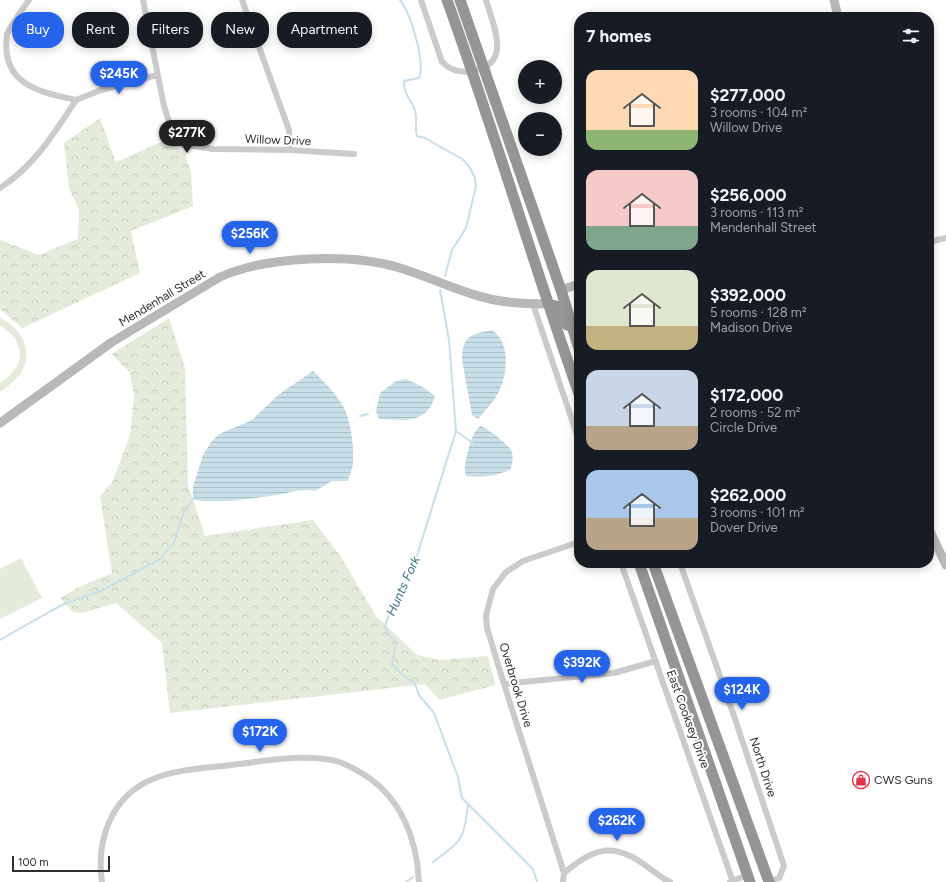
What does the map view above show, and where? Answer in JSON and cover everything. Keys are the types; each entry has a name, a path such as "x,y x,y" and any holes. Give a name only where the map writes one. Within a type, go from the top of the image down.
{"highway":[{"path":"447,0 473,71 548,304 574,379"},
{"path":"460,0 561,290 574,334"},
{"path":"525,233 546,267 555,289 561,290"},
{"path":"548,304 556,306 574,340"},
{"path":"641,568 749,878"},
{"path":"655,568 769,882"}],"street":[{"path":"1,59 7,35 29,0"},
{"name":"Willow Drive","path":"143,0 157,75 171,128 178,138 188,145 213,149 290,150 354,154"},
{"path":"242,0 289,130 290,150"},
{"path":"421,0 442,62 450,69 461,72 484,68 493,61 498,51 496,35 486,0"},
{"path":"834,0 837,12"},
{"path":"10,79 34,91 76,100 101,90 157,75"},
{"path":"0,188 10,182 48,144 76,100"},
{"path":"934,241 946,238"},
{"name":"Mendenhall Street","path":"0,424 112,342 220,277 237,269 254,265 295,260 369,262 399,268 481,296 507,302 548,304"},
{"path":"561,290 574,286"},
{"path":"533,304 574,425"},
{"path":"934,539 946,564"},
{"name":"Overbrook Drive","path":"563,882 564,873 504,684 488,628 486,615 493,589 506,572 514,566 574,544"},
{"name":"East Cooksey Drive","path":"623,568 732,882"},
{"name":"North Drive","path":"682,568 733,713 784,866 779,878 769,882"},
{"path":"504,684 614,673 656,661"},
{"path":"102,882 100,852 105,830 110,819 125,799 144,783 165,775 186,771 300,758 336,761 378,783 387,792 396,803 409,830 416,855 419,882"},
{"path":"564,873 587,856 608,850 622,852 637,860 663,880 670,882"},
{"path":"732,882 749,878"}],"green space":[{"path":"100,118 116,162 168,139 185,154 191,172 193,206 131,231 140,273 22,328 0,309 0,240 39,255 78,239 79,210 69,188 64,143"},
{"path":"0,318 15,329 21,336 25,344 26,361 23,370 15,380 0,392 0,383 9,376 19,362 20,350 11,333 0,326"},
{"path":"169,318 185,368 188,485 205,536 313,520 341,557 376,616 417,655 440,660 488,656 495,685 440,700 425,684 170,713 162,643 116,603 82,613 73,612 60,598 79,587 112,573 100,496 112,483 130,435 134,397 130,373 112,354"},
{"path":"21,558 42,598 0,619 0,569"}],"water":[{"path":"492,330 499,336 503,344 506,364 505,374 499,392 478,419 472,415 462,360 462,352 466,341 473,335"},
{"path":"313,371 329,387 346,412 351,434 353,456 352,468 348,481 332,481 315,491 299,490 276,495 221,501 200,501 193,499 193,487 203,455 212,441 219,434 252,420 278,395"},
{"path":"406,379 421,386 435,396 431,405 426,412 413,419 379,419 376,411 380,393 396,381"},
{"path":"481,426 498,437 511,450 513,457 511,469 489,476 466,476 465,465 471,441 478,428"}],"waterway":[{"name":"Hunts Fork","path":"400,0 408,15 419,50 421,71 419,78 404,81 406,93 414,107 416,114 417,136 425,138 462,159 469,166 475,178 476,186 466,228 452,250 445,276"},
{"name":"Hunts Fork","path":"440,290 449,340 456,431 414,565 392,606 385,626 389,635 396,643 392,664 397,670 415,684 419,695 434,713 458,777 462,798 533,869 537,882"},
{"path":"360,416 368,414"},
{"path":"456,431 473,443"},
{"path":"0,640 66,603 103,590 160,559 174,543 184,511 194,498"},
{"path":"433,862 460,839 465,826 468,805"},
{"path":"406,882 413,877"}],"place":[{"name":"CWS Guns","path":"861,780"}]}
